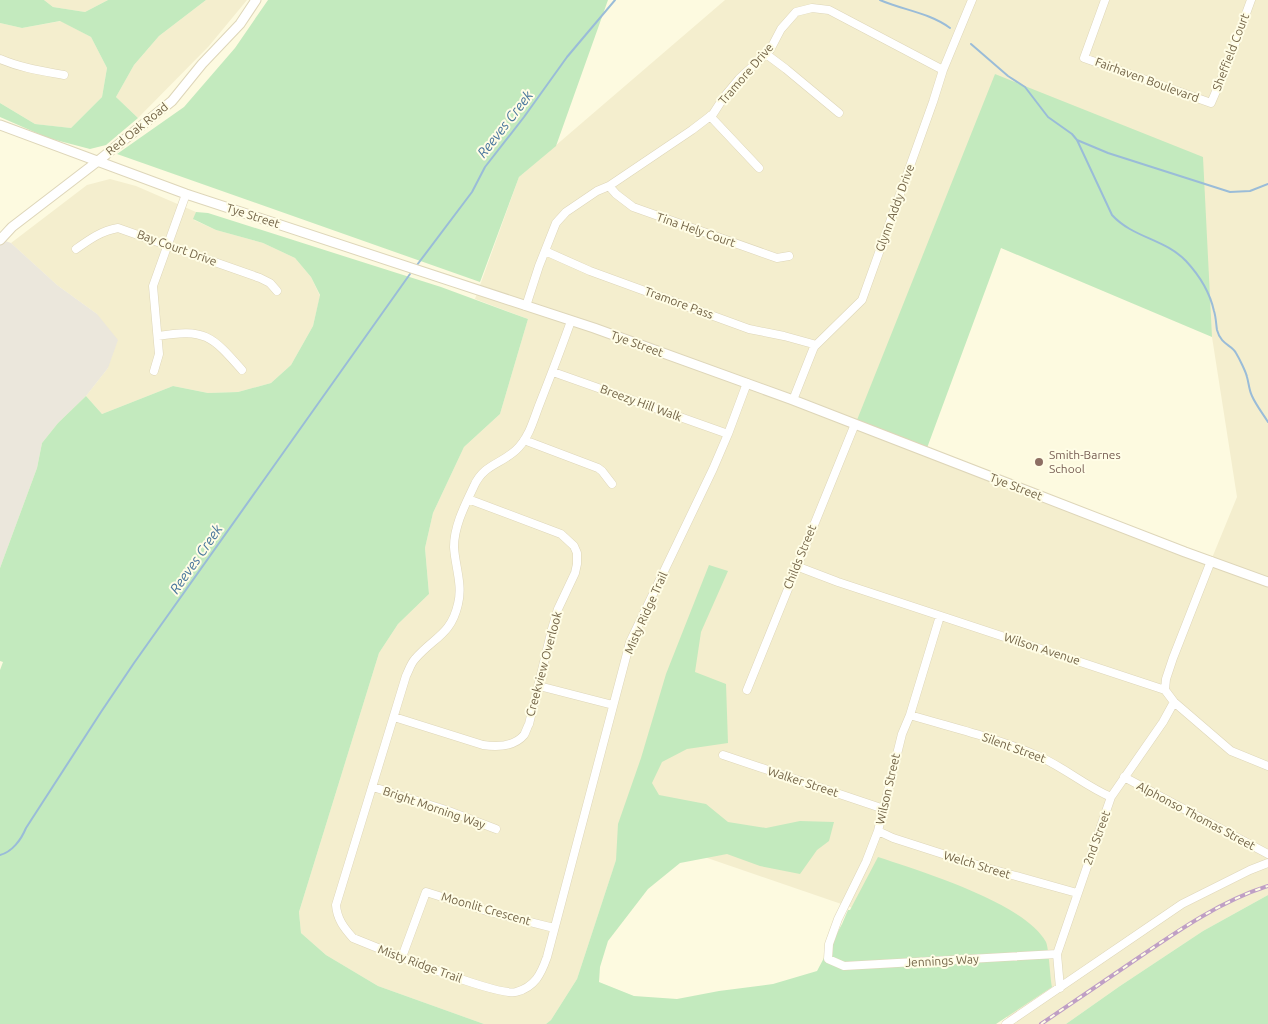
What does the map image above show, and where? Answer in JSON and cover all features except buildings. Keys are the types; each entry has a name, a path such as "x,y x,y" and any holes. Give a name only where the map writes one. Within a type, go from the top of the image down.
{"street":[{"name":"Red Oak Road","path":"0,240 12,227 172,101 202,64 240,24 256,0"},
{"name":"Glynn Addy Drive","path":"793,400 814,347 862,300 943,70 972,0"},
{"name":"Fairhaven Boulevard","path":"1105,0 1084,58 1211,103"},
{"name":"Sheffield Court","path":"1211,103 1224,74 1251,0"},
{"name":"Tramore Drive","path":"526,306 556,223 566,212 597,191 609,186 710,116 729,91 770,50 781,28 796,12 812,8 829,10 943,70"},
{"path":"766,54 839,113"},
{"path":"0,59 28,69 64,75"},
{"path":"710,116 759,168"},
{"name":"Tye Street","path":"0,124 186,194 571,321 747,383 1268,582"},
{"name":"Tina Hely Court","path":"609,186 633,207 660,218 777,258 789,256"},
{"path":"154,371 159,354 153,286 186,194"},
{"name":"Bay Court Drive","path":"76,249 96,235 118,228 260,278 270,283 278,291"},
{"name":"Tramore Pass","path":"545,251 590,271 749,329 813,344 814,347"},
{"name":"Misty Ridge Trail","path":"571,321 553,372 527,435 518,448 488,467 479,476 468,499 455,532 456,561 460,587 459,603 451,624 441,636 413,660 406,676 336,905 337,914 342,926 353,938 500,992 514,993 534,984 541,974 630,642 728,434 747,383"},
{"path":"158,336 179,332 202,334 218,344 242,370"},
{"name":"Breezy Hill Walk","path":"553,372 728,434"},
{"name":"Childs Street","path":"747,690 855,424"},
{"path":"524,440 598,468 612,484"},
{"name":"Creekview Overlook","path":"394,717 483,745 498,747 509,745 524,735 539,686 554,622 575,573 577,559 574,546 561,534 468,499"},
{"path":"1210,561 1172,658 1165,690 1174,702 1231,751 1268,766"},
{"name":"Wilson Avenue","path":"796,566 838,582 1165,690"},
{"name":"Wilson Street","path":"828,960 829,944 838,919 866,862 878,831 898,749 940,616"},
{"path":"539,686 613,705"},
{"name":"2nd Street","path":"1060,988 1057,954 1111,797 1164,722 1174,702"},
{"name":"Silent Street","path":"910,715 1004,743 1037,755 1060,766 1096,790 1111,797"},
{"name":"Walker Street","path":"723,756 884,809"},
{"name":"Alphonso Thomas Street","path":"1124,777 1268,854"},
{"name":"Bright Morning Way","path":"372,787 446,810 496,829"},
{"name":"Welch Street","path":"878,831 893,838 980,866 1077,893"},
{"path":"1006,1024 1182,904 1268,863"},
{"name":"Moonlit Crescent","path":"402,957 426,892 490,912 554,928"},
{"name":"Jennings Way","path":"828,960 844,966 1057,954"}],"shaded area":[{"path":"44,0 108,0 85,12 53,7"},
{"path":"206,0 247,0 209,46 138,118 116,97 134,65 159,36"},
{"path":"725,0 1268,0 1268,895 1203,931 1066,1024 1012,1024 949,941 626,830 577,979 551,1020 546,1024 484,1024 378,986 326,955 301,933 299,912 379,653 398,624 429,594 425,548 433,513 464,447 500,414 528,319 475,299 519,177","holes":["995,74 1212,337 1237,497 1212,558 927,448"]},
{"path":"61,21 91,37 107,68 102,97 71,128 35,124 0,103 0,23 22,28"},
{"path":"110,179 136,186 196,212 194,220 216,230 263,243 295,258 311,277 320,296 313,326 291,365 271,383 238,392 208,393 173,386 102,414 86,396 108,368 97,314 57,285 11,243 87,185"},
{"path":"0,239 11,243 57,285 97,314 118,340 108,368 86,396 58,423 42,443 37,468 0,568"}],"green space":[{"path":"0,0 44,0 53,7 85,12 108,0 206,0 159,36 134,65 116,97 138,118 106,145 90,149 48,138 0,117 0,103 35,124 71,128 102,97 107,68 91,37 60,21 22,28 0,23"},
{"path":"268,0 608,0 556,146 519,177 480,282 117,154 184,107 235,48"},
{"path":"995,74 1203,157 1212,337 1001,248 927,448 857,420"},
{"path":"196,212 208,213 441,287 528,319 500,414 464,447 433,513 425,548 429,594 398,624 379,653 299,912 301,933 326,955 378,986 484,1024 0,1024 0,670 3,662 0,661 0,568 37,468 42,443 58,423 86,396 102,414 173,386 208,393 238,392 271,383 291,365 313,326 320,295 311,277 295,258 263,243 216,230 193,219"},
{"path":"709,565 728,571 701,632 695,672 726,684 728,743 687,749 662,762 652,783 659,795 706,804 728,822 766,828 800,821 834,822 829,841 817,850 800,874 760,866 727,854 680,863 648,889 608,941 600,967 599,982 634,996 677,999 773,984 817,971 878,857 970,890 1017,914 1034,928 1046,942 1052,987 996,1024 546,1024 551,1020 577,979 616,860 618,824 641,758 666,674"},
{"path":"1268,895 1268,1024 1066,1024 1203,931"}],"waterway":[{"name":"Reeves Creek","path":"417,265 472,192 485,167 567,57 615,0"},
{"path":"880,0 925,15 950,28"},
{"path":"971,44 1008,76 1025,87 1048,117 1072,134 1077,140 1112,215 1129,229 1178,254 1195,272 1210,298 1219,335 1237,355 1246,375 1252,396 1268,422"},
{"path":"1077,140 1108,153 1230,192 1250,191 1268,184"},
{"name":"Reeves Creek","path":"0,855 12,848 22,837 26,828 134,663 410,274"}],"railway":[{"path":"1041,1024 1201,917 1251,892 1268,886"}],"place":[{"name":"Smith-Barnes School","path":"1039,462"}]}
